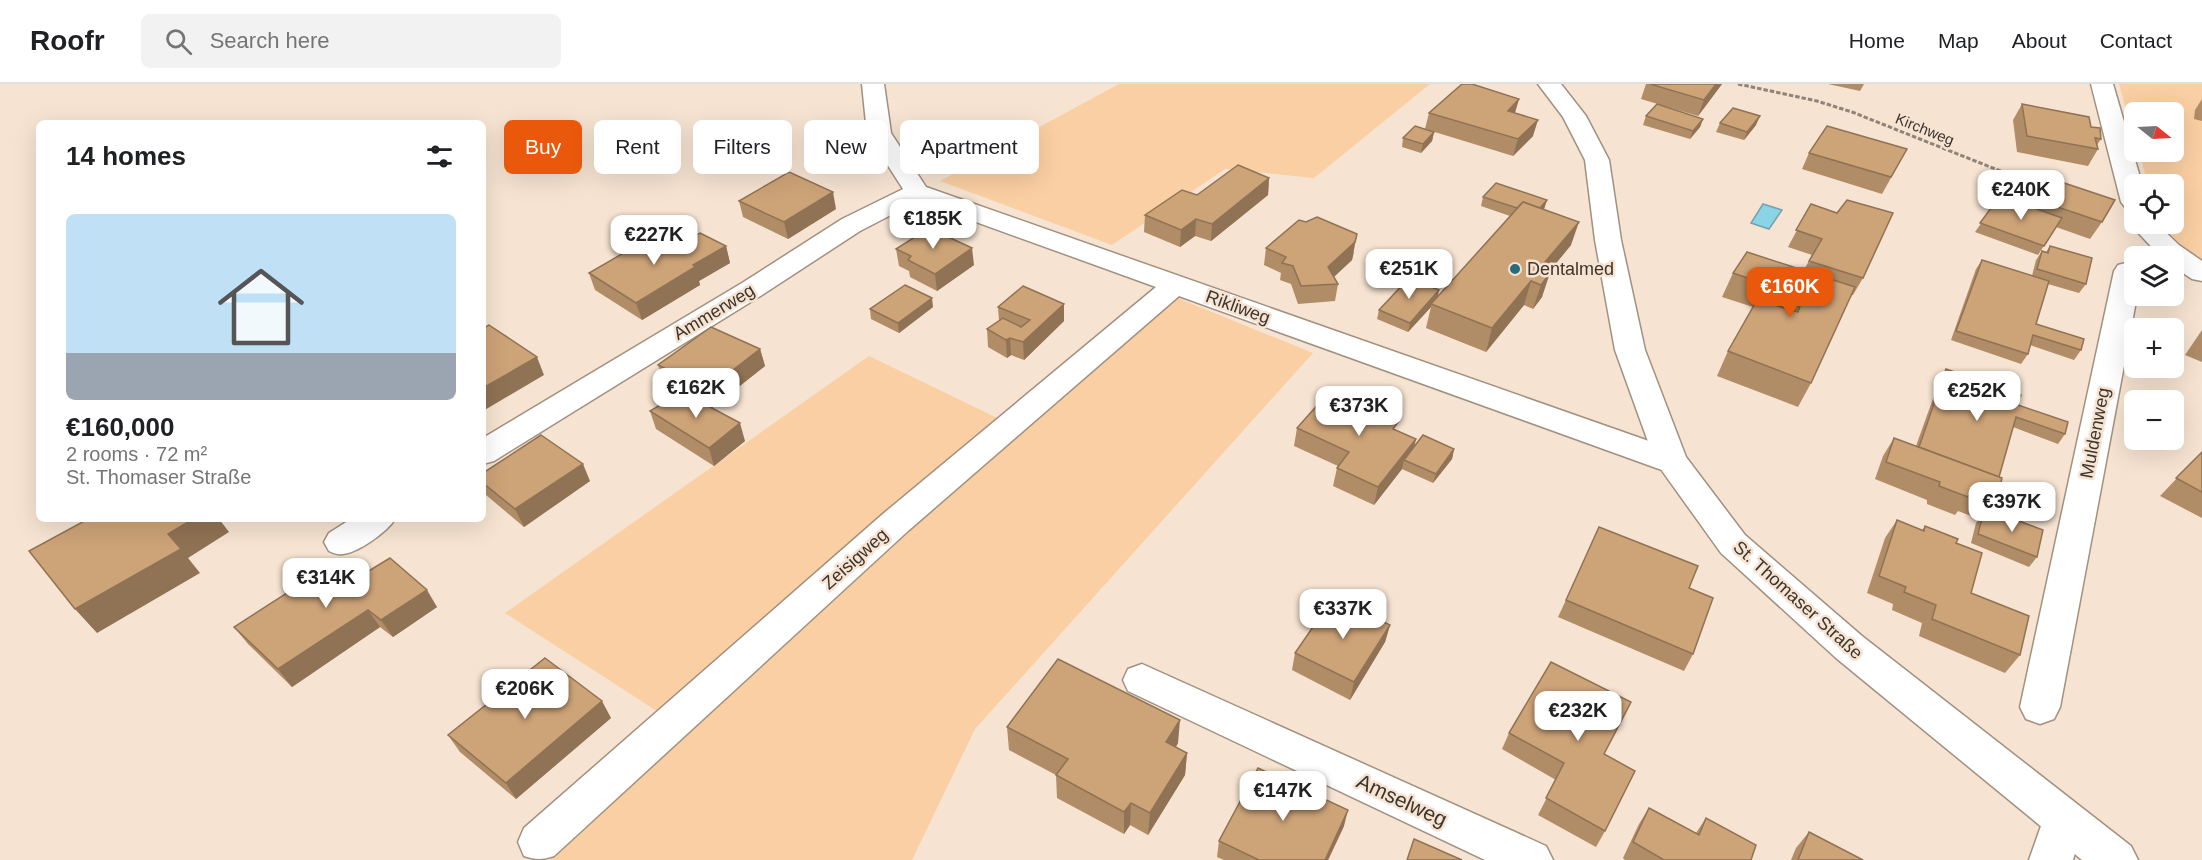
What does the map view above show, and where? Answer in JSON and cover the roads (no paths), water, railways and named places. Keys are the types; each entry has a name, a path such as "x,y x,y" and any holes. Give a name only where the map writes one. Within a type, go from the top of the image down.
{"street":[{"path":"873,84 879,133 917,192"},
{"name":"St. Thomaser Straße","path":"1549,84 1574,116 1597,160 1608,240 1630,350 1671,461 1733,544 1850,647 2018,781 2063,820 2116,860"},
{"path":"2102,84 2126,174"},
{"name":"Rikliweg","path":"917,192 1671,461"},
{"name":"Ammerweg","path":"486,451 752,289 851,225 917,192"},
{"path":"2150,234 2161,246"},
{"path":"2184,263 2202,273"},
{"name":"Zeisigweg","path":"539,842 896,522 1176,284"},
{"name":"Muldenweg","path":"2040,707 2124,291"},
{"path":"341,542 373,522"},
{"name":"Amselweg","path":"1142,680 1532,860"},
{"path":"2051,860 2063,820"}],"water":[{"path":"1763,204 1782,210 1769,229 1751,223"}],"place":[{"name":"Dentalmed","path":"1515,269"}]}
